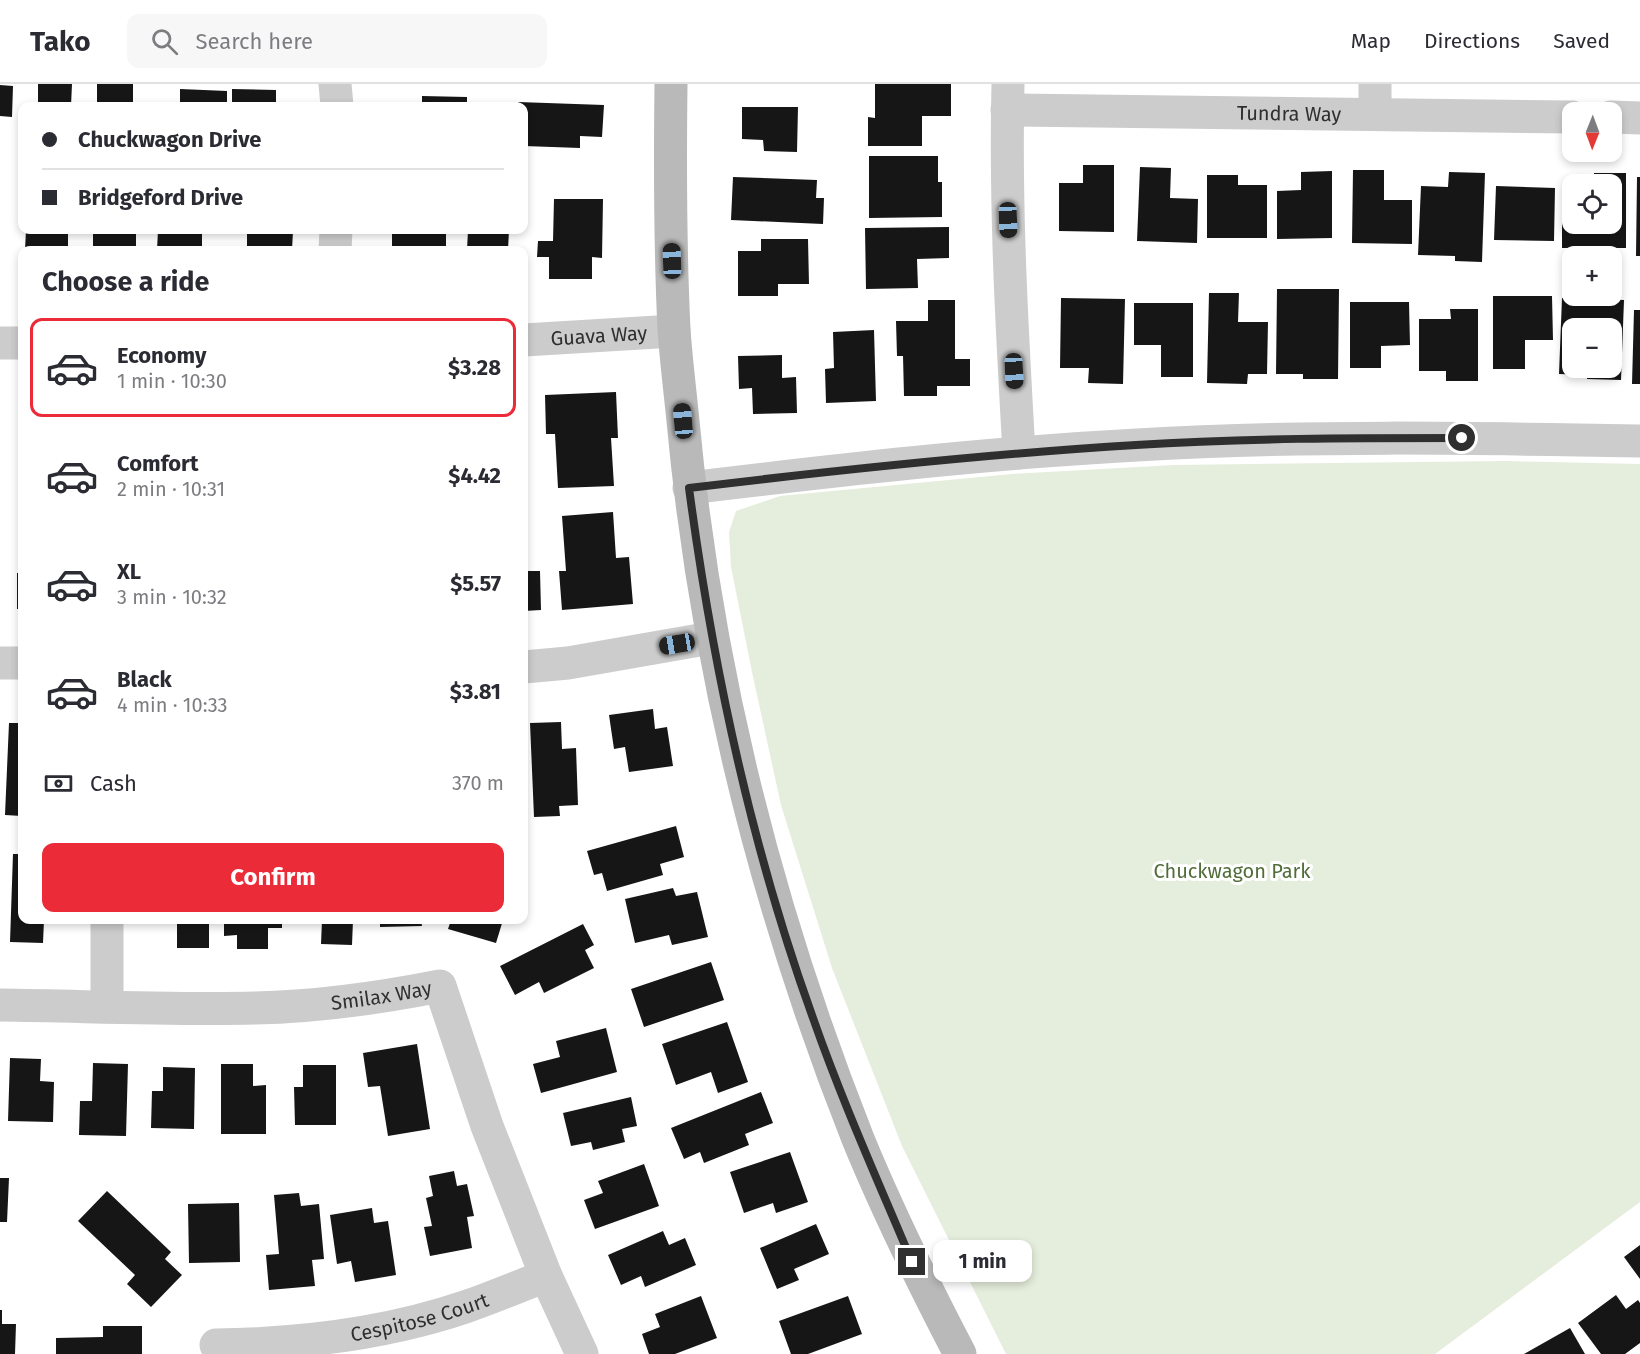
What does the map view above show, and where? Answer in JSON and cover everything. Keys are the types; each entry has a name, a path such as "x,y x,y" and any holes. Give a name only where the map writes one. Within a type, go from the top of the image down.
{"street":[{"path":"335,84 337,102"},
{"path":"671,84 670,192 674,331 689,488 711,638 737,762 769,880 812,1017 864,1151 912,1262 960,1354"},
{"path":"1008,97 1011,309 1020,453"},
{"name":"Tundra Way","path":"1008,97 1375,99 1562,116"},
{"path":"1622,117 1640,118"},
{"name":"Guava Way","path":"528,340 674,331"},
{"path":"0,343 18,343"},
{"path":"689,488 860,467 1138,445 1323,438 1640,441"},
{"path":"528,667 568,663 711,638"},
{"path":"0,663 18,663"},
{"path":"106,1006 107,924"},
{"name":"Smilax Way","path":"0,1005 255,1008 323,1004 390,996 440,986 487,1126 546,1276 582,1354"},
{"name":"Cespitose Court","path":"216,1345 273,1344 328,1338 411,1322 465,1307 546,1276"}],"green space":[{"name":"Chuckwagon Park","path":"1505,461 1640,464 1640,1202 1435,1354 1006,1354 902,1146 832,968 781,805 752,672 731,567 729,532 736,511 780,496 1012,474 1174,465"}],"building":[{"path":"38,84 72,84 71,102 38,102"},
{"path":"97,84 133,84 133,102 97,102"},
{"path":"875,84 951,84 951,116 922,116 922,146 868,146 868,117 875,118"},
{"path":"0,85 13,86 12,117 0,116"},
{"path":"180,89 227,91 227,102 180,102"},
{"path":"232,89 276,90 276,102 232,102"},
{"path":"422,96 467,97 467,102 422,102"},
{"path":"528,102 604,105 602,137 580,136 580,148 528,146"},
{"path":"742,107 798,107 797,152 764,151 763,140 742,139"},
{"path":"869,156 938,156 938,182 942,182 942,217 869,218"},
{"path":"1083,165 1114,165 1114,232 1059,231 1059,183 1083,183"},
{"path":"1140,167 1171,168 1170,198 1198,199 1197,243 1137,241"},
{"path":"1353,170 1384,170 1384,200 1412,200 1412,244 1352,243"},
{"path":"1332,171 1332,238 1277,239 1277,191 1301,190 1301,172"},
{"path":"1449,172 1485,173 1482,262 1455,261 1455,256 1418,255 1421,186 1448,187"},
{"path":"1626,173 1626,248 1622,246 1562,246 1562,234 1622,234 1622,174 1594,174"},
{"path":"1207,175 1238,175 1238,185 1267,185 1267,238 1207,238"},
{"path":"733,177 817,180 816,198 824,198 823,224 731,220"},
{"path":"1637,177 1640,177 1640,256 1636,256"},
{"path":"1496,186 1555,188 1554,241 1494,240"},
{"path":"554,199 603,199 602,258 592,257 592,279 549,279 549,257 537,257 538,241 553,241"},
{"path":"949,227 949,258 917,259 918,288 866,289 865,228"},
{"path":"26,234 68,234 68,246 25,246"},
{"path":"93,234 136,234 136,246 93,246"},
{"path":"158,234 202,234 202,246 157,246"},
{"path":"247,234 293,234 292,246 247,246"},
{"path":"392,234 446,234 446,246 392,246"},
{"path":"468,234 509,234 508,246 467,246"},
{"path":"761,239 808,239 809,284 778,284 778,296 738,296 738,251 761,251"},
{"path":"1277,289 1339,289 1338,379 1303,379 1303,374 1276,374"},
{"path":"1209,293 1239,293 1238,322 1268,322 1267,374 1248,374 1247,384 1207,383"},
{"path":"1493,296 1552,296 1553,340 1525,340 1525,369 1493,369"},
{"path":"1061,298 1125,299 1123,384 1088,383 1089,368 1060,368"},
{"path":"1562,298 1562,306 1622,306 1622,300 1624,300 1622,353 1622,318 1562,318 1562,374 1559,374"},
{"path":"928,300 955,300 955,359 970,359 970,386 937,386 937,396 904,396 903,356 897,356 896,321 928,321"},
{"path":"1350,302 1409,302 1410,345 1381,346 1381,368 1350,368"},
{"path":"1134,303 1193,303 1193,377 1161,377 1161,345 1134,345"},
{"path":"1450,309 1478,309 1478,381 1446,381 1446,371 1419,371 1419,319 1451,319"},
{"path":"1634,310 1640,310 1640,384 1632,384"},
{"path":"874,330 876,401 826,403 825,369 834,368 833,332"},
{"path":"782,355 782,378 796,377 797,413 753,414 752,388 739,389 738,356"},
{"path":"1587,378 1621,378 1621,380"},
{"path":"616,392 618,438 611,438 614,486 558,488 555,434 546,434 545,395"},
{"path":"613,512 616,558 629,557 633,604 562,610 559,571 566,571 562,516"},
{"path":"528,571 540,571 541,610 528,611"},
{"path":"17,573 18,573 18,609"},
{"path":"653,709 655,729 667,727 673,766 629,772 625,747 614,749 609,715"},
{"path":"561,722 562,749 576,748 578,805 559,806 560,816 534,817 530,723"},
{"path":"9,723 18,723 18,816 5,815"},
{"path":"676,826 684,857 660,864 663,875 607,891 602,873 594,875 587,851"},
{"path":"13,854 18,854 18,924 44,924 43,943 10,942"},
{"path":"673,888 676,896 697,892 708,937 672,945 669,935 635,943 625,899"},
{"path":"177,924 209,924 209,948 177,948"},
{"path":"224,924 282,924 282,928 268,928 268,949 237,949 237,935 224,936"},
{"path":"322,924 353,924 352,945 321,944"},
{"path":"380,924 422,924 422,926 380,927"},
{"path":"450,924 502,924 496,943 448,929"},
{"path":"583,924 594,945 585,950 594,968 544,993 539,982 515,995 500,966"},
{"path":"711,962 724,1000 644,1027 631,989"},
{"path":"727,1022 748,1082 718,1093 711,1072 676,1085 662,1044"},
{"path":"606,1028 617,1072 541,1093 533,1064 560,1057 556,1041"},
{"path":"417,1044 430,1129 388,1136 380,1086 368,1087 363,1053"},
{"path":"10,1058 41,1059 40,1081 54,1082 53,1122 8,1121"},
{"path":"93,1063 128,1064 126,1136 79,1135 80,1101 92,1101"},
{"path":"221,1064 253,1064 253,1086 266,1085 266,1134 221,1134"},
{"path":"303,1065 336,1065 336,1125 295,1125 294,1087 303,1087"},
{"path":"163,1067 195,1068 194,1129 151,1128 152,1091 163,1091"},
{"path":"761,1092 773,1123 745,1134 749,1145 704,1163 700,1152 684,1159 671,1128"},
{"path":"631,1097 637,1126 622,1129 625,1142 593,1150 591,1142 571,1146 563,1113"},
{"path":"790,1152 808,1202 776,1213 773,1203 744,1213 730,1172"},
{"path":"644,1164 659,1206 595,1229 584,1200 603,1193 598,1181"},
{"path":"454,1171 457,1186 467,1184 474,1216 467,1217 472,1248 430,1256 424,1227 432,1226 426,1198 433,1196 429,1176"},
{"path":"0,1178 9,1178 7,1222 0,1222"},
{"path":"107,1191 171,1252 165,1259 182,1275 151,1307 127,1284 135,1275 78,1221"},
{"path":"299,1193 301,1206 319,1204 324,1259 312,1260 315,1286 269,1290 266,1255 279,1254 274,1195"},
{"path":"239,1203 240,1262 189,1263 188,1204"},
{"path":"372,1208 374,1223 388,1221 396,1275 355,1282 351,1261 337,1264 330,1215"},
{"path":"816,1224 829,1254 794,1269 799,1280 777,1289 760,1248"},
{"path":"663,1231 669,1245 685,1238 696,1265 645,1287 641,1276 621,1285 608,1255"},
{"path":"1640,1245 1640,1279 1624,1257"},
{"path":"1616,1295 1626,1309 1638,1300 1640,1303 1640,1343 1625,1354 1601,1354 1578,1323"},
{"path":"701,1296 717,1338 675,1354 649,1354 642,1334 660,1327 655,1314"},
{"path":"848,1296 862,1334 808,1354 791,1354 779,1321"},
{"path":"0,1310 2,1310 2,1324 16,1324 15,1354 0,1354"},
{"path":"103,1326 142,1326 142,1354 56,1354 56,1338 103,1337"},
{"path":"1570,1328 1585,1354 1524,1354"}],"route":[{"path":"912,1262 851,1120 812,1017 771,891 737,762 711,638 689,488 860,467 1138,445 1323,438 1462,438"}]}
